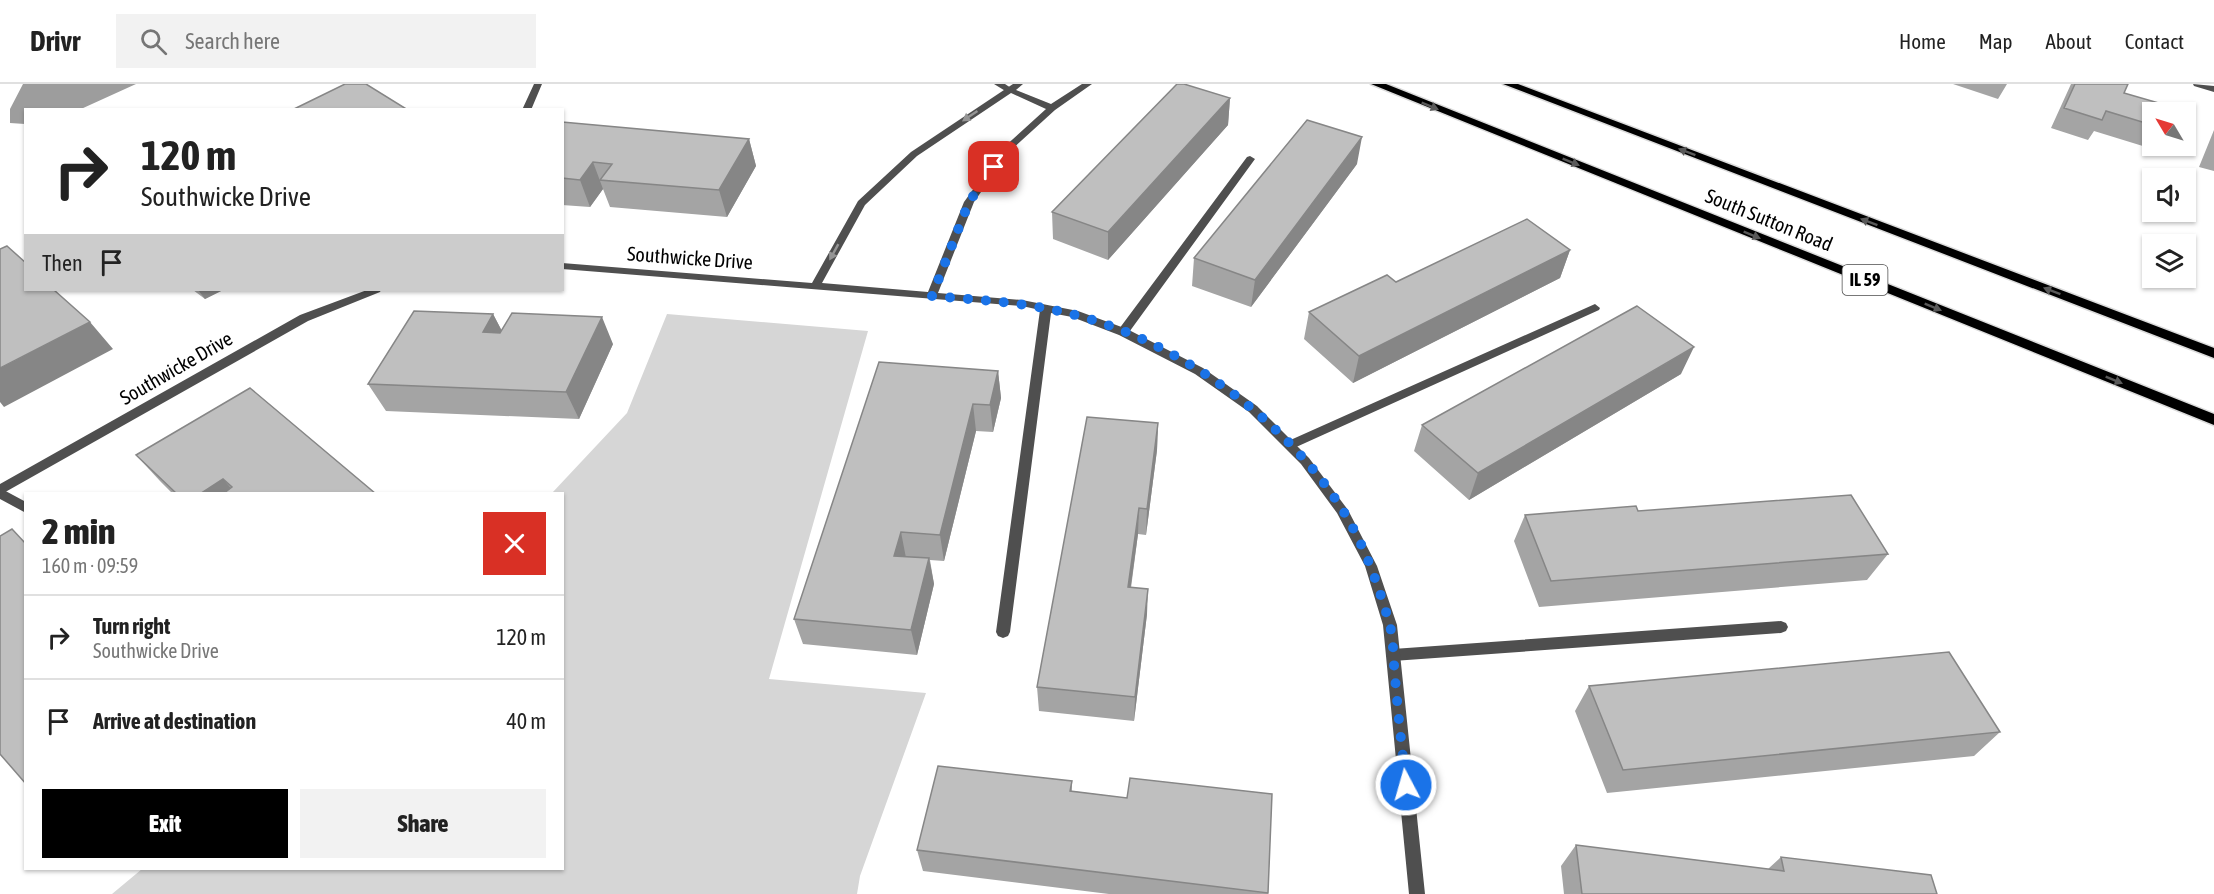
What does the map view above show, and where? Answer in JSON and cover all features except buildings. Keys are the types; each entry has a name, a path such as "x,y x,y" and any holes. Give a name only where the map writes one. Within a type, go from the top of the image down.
{"main road":[{"name":"South Sutton Road","path":"1376,84 2214,420"},
{"name":"South Sutton Road","path":"1508,84 2214,353"}],"street":[{"path":"527,108 538,84"},
{"path":"998,84 1052,108"},
{"path":"815,286 861,203 914,154 1019,84"},
{"path":"932,296 969,202 1006,150 1052,108 1088,84"},
{"path":"2197,84 2214,89"},
{"path":"1124,332 1250,159"},
{"name":"Southwicke Drive","path":"564,266 1022,303 1074,314 1124,332 1199,371 1253,409 1305,460 1342,510 1371,566 1390,625 1417,894"},
{"name":"Southwicke Drive","path":"0,492 248,348 304,318 373,291"},
{"path":"1003,632 1046,308"},
{"path":"1290,445 1595,308"},
{"path":"0,492 24,507"},
{"path":"1393,655 1781,627"}],"shaded area":[{"path":"23,84 136,84 83,108 24,108 24,124 10,123 10,109"},
{"path":"667,314 868,331 769,679 926,693 860,876 857,894 112,894 141,870 564,870 564,492 553,492 627,413"}],"route":[{"path":"994,167 969,202 932,296 1022,303 1074,314 1124,332 1163,350 1199,371 1253,409 1305,460 1342,510 1371,566 1390,625 1406,785"}]}
